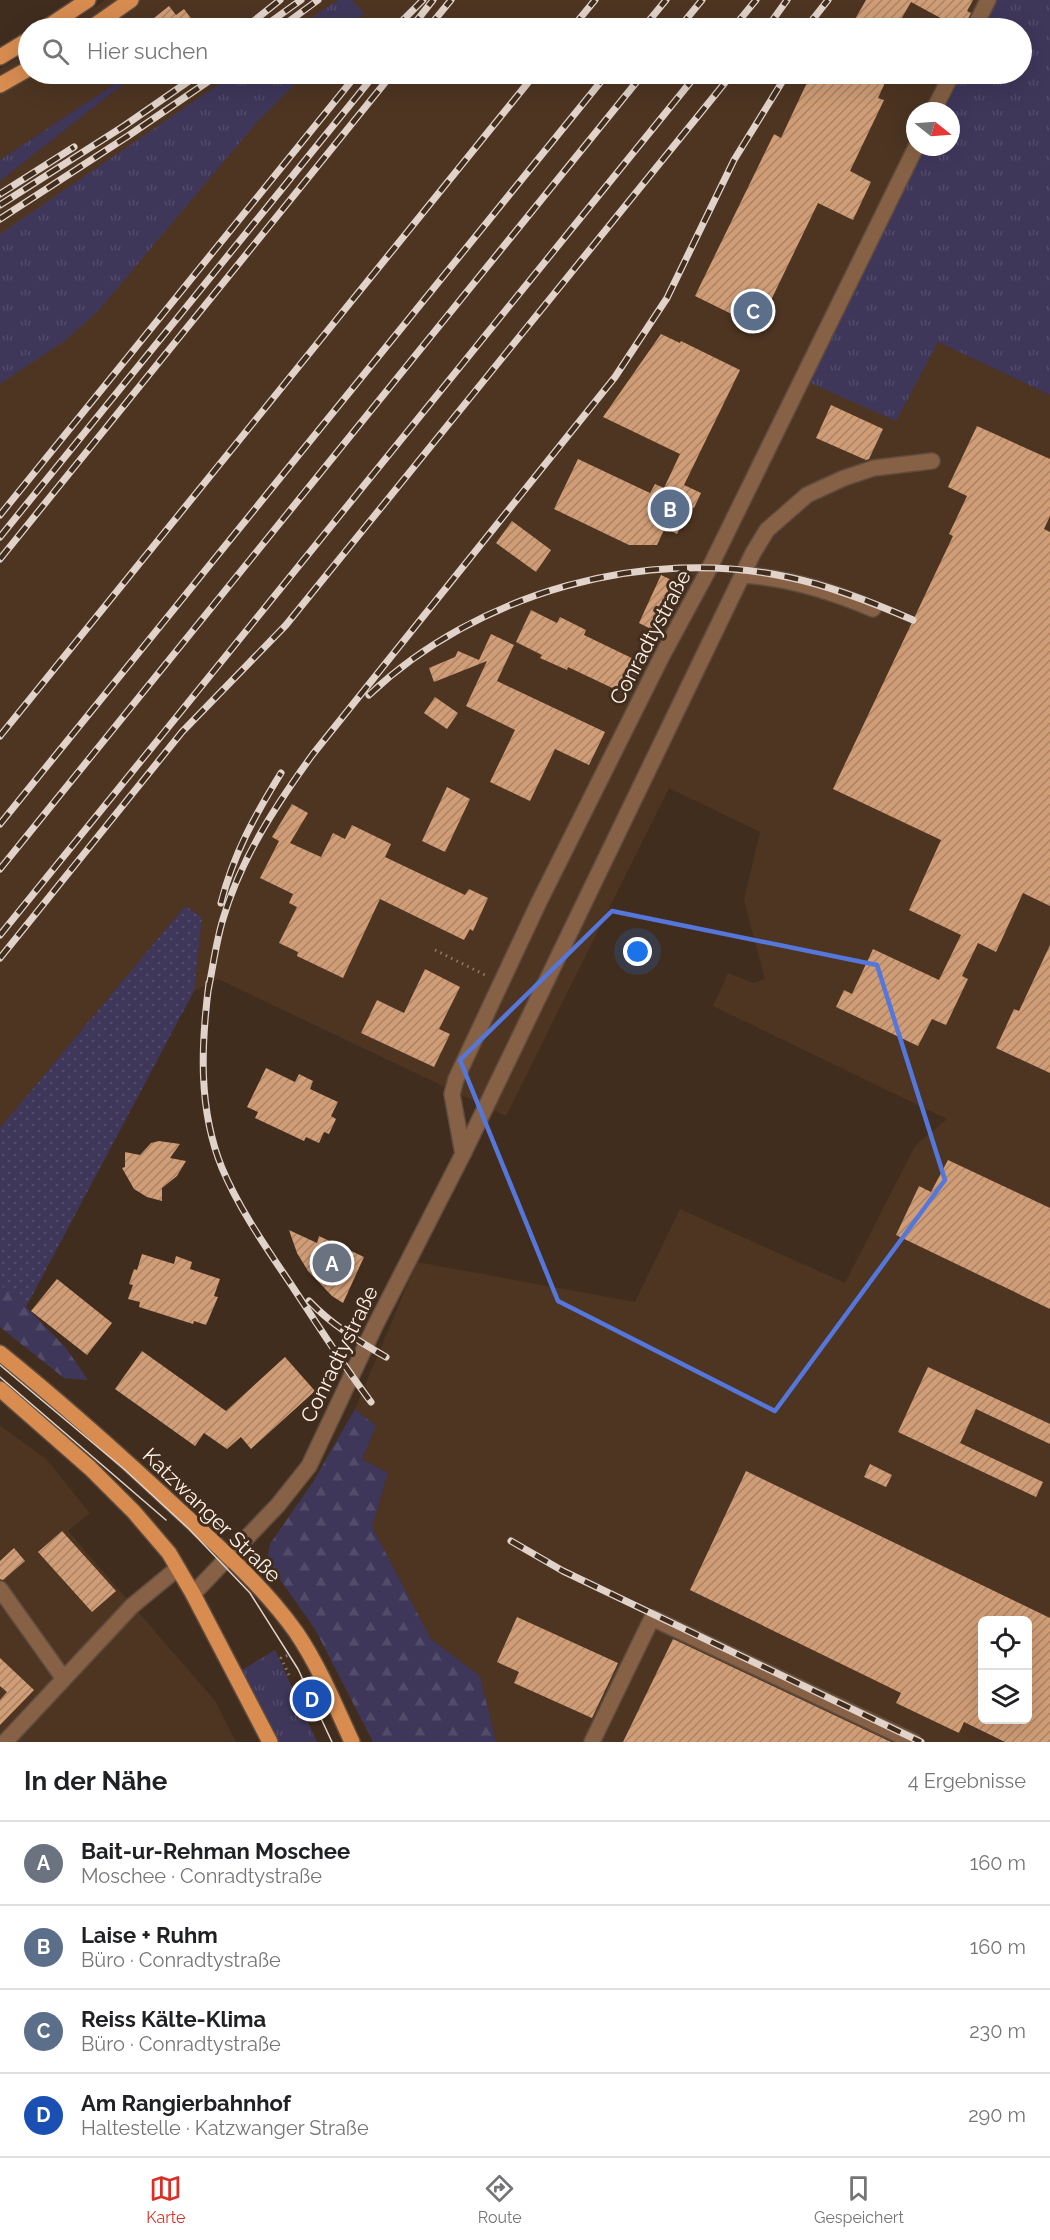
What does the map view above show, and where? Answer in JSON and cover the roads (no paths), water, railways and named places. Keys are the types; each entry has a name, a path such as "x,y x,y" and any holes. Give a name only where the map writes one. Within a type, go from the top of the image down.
{"main road":[{"path":"61,18 88,0"},
{"path":"105,18 131,0"},
{"path":"2,51 18,44"},
{"path":"0,85 18,75"},
{"name":"Katzwanger Straße","path":"0,1353 102,1440 230,1557 276,1607 297,1634 317,1666 352,1742"},
{"path":"0,1389 90,1468 159,1541 194,1594 270,1742"}],"street":[{"path":"979,18 988,0"},
{"path":"938,102 947,84"},
{"name":"Conradtystraße","path":"463,1154 452,1094 456,1079 539,902 651,677 709,569 912,156"},
{"name":"Conradtystraße","path":"194,1594 278,1505 309,1466 375,1326 463,1154 743,575 767,530 807,495 844,478 874,468 932,461"},
{"path":"743,575 766,576 797,582 840,594 873,609"},
{"path":"5,1742 132,1605 178,1568"},
{"path":"0,1589 64,1679"},
{"path":"592,1742 652,1618 914,1742"}],"tram line":[{"path":"0,1365 124,1469 189,1529 250,1593 298,1669 332,1742"},
{"path":"0,1377 166,1520"}],"railway":[{"path":"258,18 280,0"},
{"path":"276,18 301,0"},
{"path":"294,18 318,0"},
{"path":"405,18 423,0"},
{"path":"419,18 433,0"},
{"path":"436,18 451,0"},
{"path":"580,18 595,0"},
{"path":"651,18 666,0"},
{"path":"687,18 702,0"},
{"path":"741,18 756,0"},
{"path":"774,18 787,0"},
{"path":"814,18 828,0"},
{"path":"0,205 124,126 185,84"},
{"path":"0,219 204,84"},
{"path":"0,515 349,84"},
{"path":"0,537 367,84"},
{"path":"0,559 384,84"},
{"path":"0,736 527,84"},
{"path":"0,824 599,84"},
{"path":"0,869 635,84"},
{"path":"0,935 689,84"},
{"path":"0,958 182,732 286,625 724,84"},
{"path":"208,991 218,937 231,896 250,853 273,813 313,754 615,377 667,298 734,160 781,84"},
{"path":"0,194 74,147"},
{"path":"369,695 412,659 460,629 512,604 566,586 622,574 680,568 736,569 792,578 823,586 913,620"},
{"path":"221,903 232,868 246,836 281,773"},
{"path":"209,983 203,1053 205,1100 214,1146 222,1168 255,1230 331,1346 371,1402"},
{"path":"309,1301 345,1332 386,1357"},
{"path":"511,1541 563,1571 921,1742"}],"place":[{"name":"Reiss Kälte-Klima","path":"753,311"},
{"name":"Laise + Ruhm","path":"670,509"},
{"name":"Bait-ur-Rehman Moschee","path":"332,1263"},
{"name":"Am Rangierbahnhof","path":"312,1699"}]}
